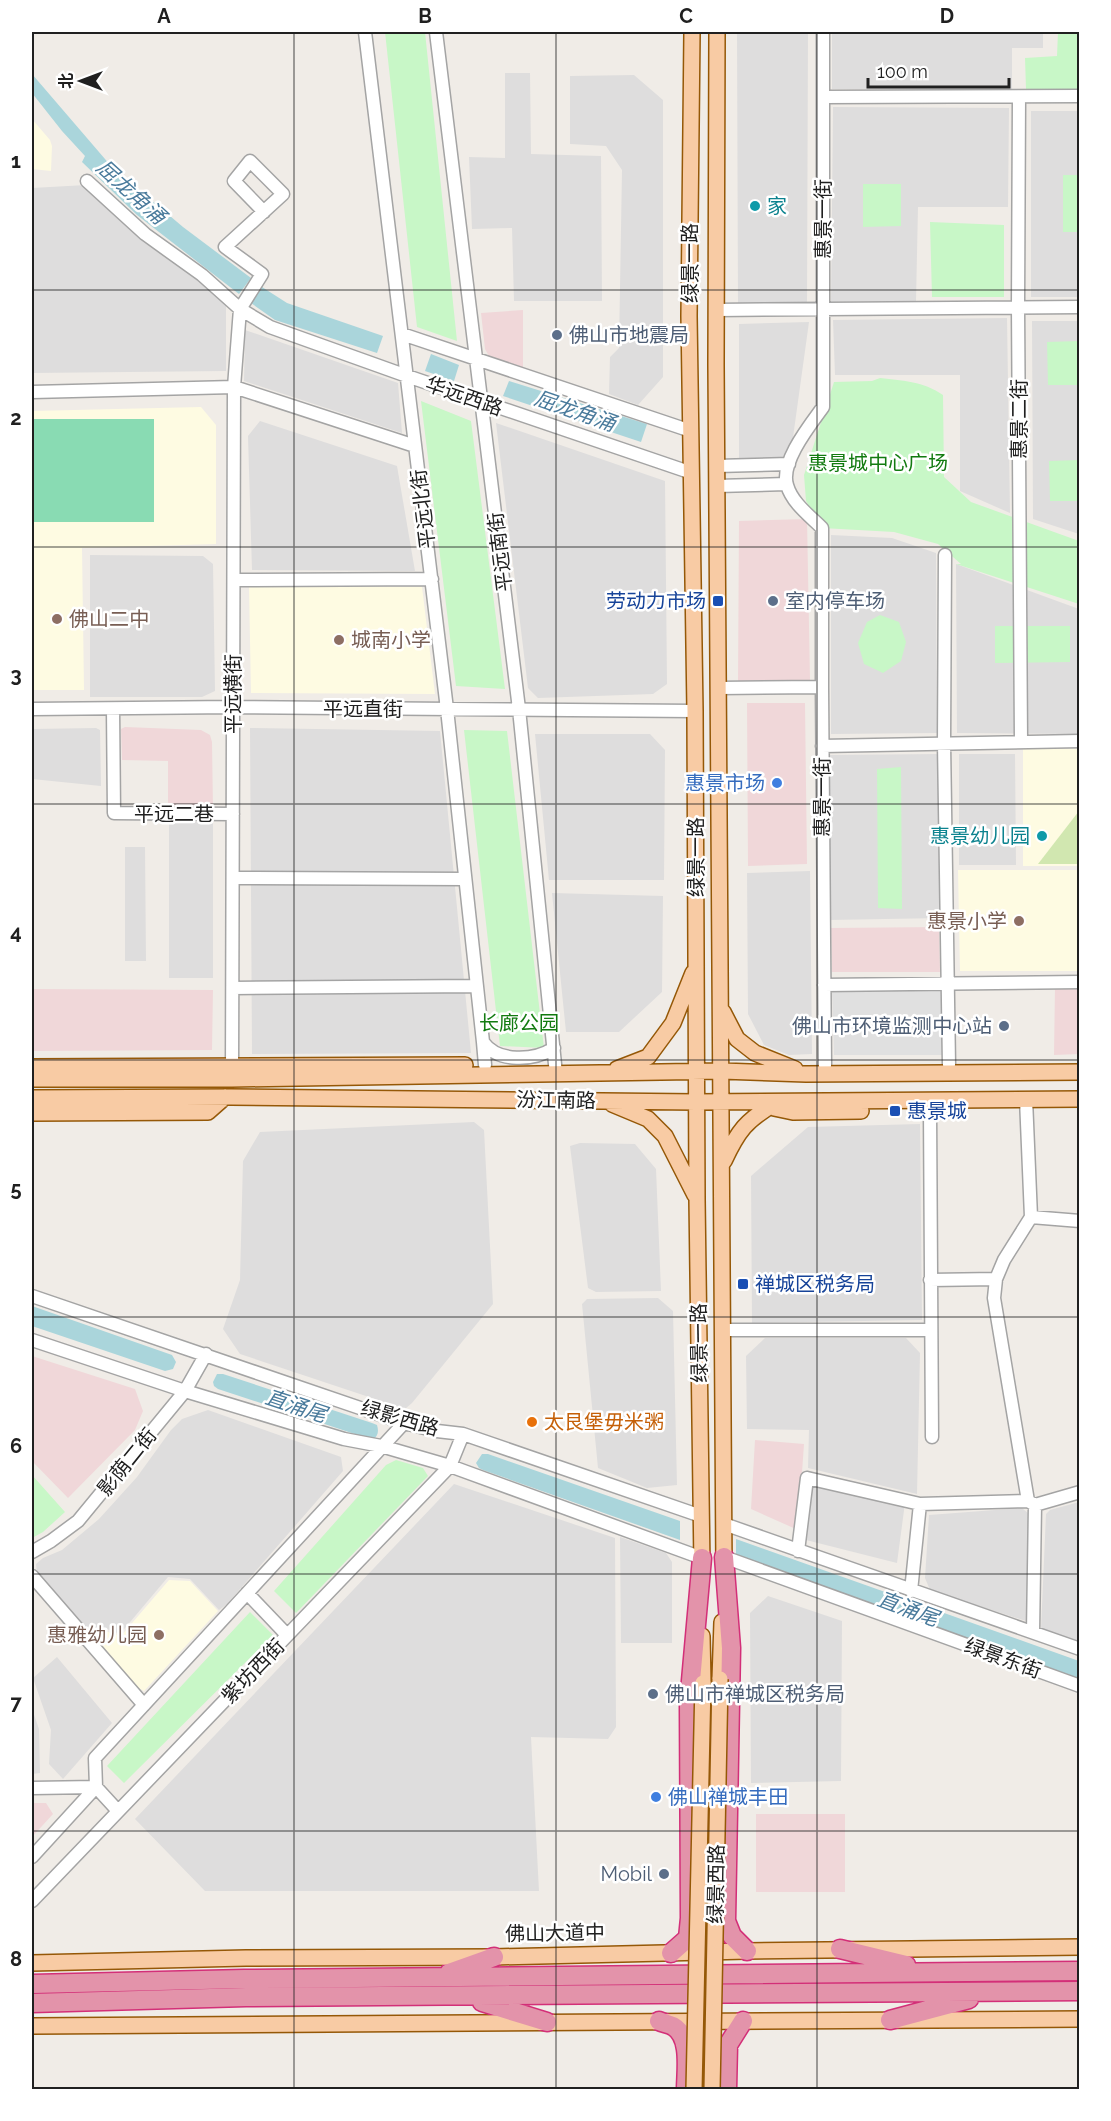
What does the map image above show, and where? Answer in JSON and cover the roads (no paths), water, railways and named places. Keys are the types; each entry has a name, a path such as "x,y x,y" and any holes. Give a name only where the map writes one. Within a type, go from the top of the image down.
{"highway":[{"path":"724,1557 732,1648 726,1921 732,1936 747,1951"},
{"path":"671,1953 688,1938 690,1918 688,1703 702,1558"},
{"path":"840,1949 934,1972"},
{"path":"433,1978 494,1957"},
{"path":"32,1984 244,1979 1080,1971"},
{"path":"32,2003 246,1997 464,1997 1080,1990"},
{"path":"890,2020 997,1992"},
{"path":"464,1997 547,2022"},
{"path":"659,2021 674,2026 682,2038 687,2056 686,2090"},
{"path":"727,2090 728,2045 743,2021"}],"main road":[{"name":"绿景一路","path":"692,32 690,304 695,711 696,1199 703,1683"},
{"name":"绿景一路","path":"717,32 716,310 724,1524 720,1679"},
{"path":"605,1074 648,1057 673,1023 696,965"},
{"path":"722,1010 737,1040 755,1053 806,1074 1080,1064"},
{"path":"232,1072 485,1065 535,1065 556,1069 633,1064"},
{"path":"788,1066 949,1065 1080,1072"},
{"path":"32,1067 89,1073"},
{"name":"汾江南路","path":"32,1079 89,1073 556,1069 605,1074 722,1071 806,1074"},
{"name":"汾江南路","path":"32,1098 176,1104 225,1097 774,1104 1026,1104 1080,1099"},
{"path":"604,1101 648,1119 665,1136 696,1199"},
{"path":"32,1113 176,1104"},
{"path":"722,1164 737,1134 755,1115 774,1104 793,1112 930,1110 1026,1104 1080,1108"},
{"name":"绿景西路","path":"712,2090 720,1679"},
{"name":"绿景西路","path":"694,2090 703,1683"},
{"name":"佛山大道中","path":"32,1963 1080,1947"},
{"path":"32,2026 1080,2019"}],"street":[{"name":"平远北街","path":"365,32 432,579 485,1065"},
{"name":"平远南街","path":"436,32 519,709 556,1069"},
{"name":"惠景一街","path":"789,464 802,436 823,406 822,32"},
{"path":"823,97 1080,96"},
{"name":"惠景二街","path":"1019,97 1021,741"},
{"name":"华远西路","path":"87,181 145,234 202,275 240,309 270,327 481,402 692,473"},
{"path":"240,309 262,274 225,247 264,212"},
{"path":"716,310 1080,307"},
{"name":"平远横街","path":"232,1072 234,387 240,309"},
{"name":"华远西路","path":"402,334 691,431"},
{"path":"32,392 234,387 416,446"},
{"path":"717,466 789,464 786,484 717,486"},
{"name":"惠景一街","path":"786,484 798,505 822,528 825,1066"},
{"path":"945,555 944,743 949,1065"},
{"path":"234,580 432,579"},
{"path":"719,688 822,687"},
{"name":"平远直街","path":"32,709 695,711"},
{"name":"平远二巷","path":"113,709 114,813 233,814"},
{"path":"822,746 1080,741"},
{"path":"233,878 465,879"},
{"path":"824,986 1080,982"},
{"path":"233,988 476,986"},
{"path":"483,1042 488,1049 506,1057 534,1056 554,1048"},
{"path":"1026,1104 1031,1217 1004,1260 996,1279 993,1298 1031,1503 1033,1632"},
{"path":"930,1110 932,1437"},
{"path":"1031,1217 1080,1221"},
{"path":"930,1281 996,1279"},
{"name":"绿影西路","path":"32,1296 404,1423 437,1431 463,1434 701,1516"},
{"path":"723,1330 931,1330"},
{"name":"绿影西路","path":"32,1340 185,1391 344,1438 450,1466 702,1558"},
{"name":"影荫二街","path":"32,1552 78,1521 185,1391 206,1354"},
{"path":"118,1811 96,1787 95,1758 404,1423"},
{"name":"紫坊西街","path":"32,1901 450,1466 463,1434"},
{"path":"798,1551 807,1478 920,1504 1031,1503 1080,1492"},
{"path":"911,1591 920,1504"},
{"name":"绿景东街","path":"724,1524 1080,1649"},
{"name":"绿景东街","path":"724,1557 1080,1686"},
{"path":"32,1576 144,1705"},
{"path":"247,1593 287,1635"},
{"path":"32,1788 96,1787"},
{"path":"32,1857 96,1787"}],"water":[{"name":"屈龙角涌","path":"32,74 111,166 183,227 251,278 239,294 137,215 82,162 85,156 32,93"},
{"path":"262,287 287,303 383,336 377,353 275,320 251,303"},
{"path":"431,354 459,365 454,381 425,371"},
{"name":"屈龙角涌","path":"509,381 647,424 641,442 503,396"},
{"path":"32,1306 172,1355 176,1362 173,1369 165,1371 32,1326"},
{"name":"直涌尾","path":"217,1374 223,1374 372,1423 377,1425 378,1433 373,1440 218,1389 213,1382"},
{"path":"482,1454 488,1454 680,1521 680,1540 483,1470 476,1463"},
{"name":"直涌尾","path":"736,1539 1079,1661 1079,1679 736,1557"}],"place":[{"name":"家","path":"755,206"},
{"name":"佛山市地震局","path":"557,335"},
{"name":"劳动力市场","path":"718,601"},
{"name":"室内停车场","path":"773,601"},
{"name":"佛山二中","path":"57,619"},
{"name":"城南小学","path":"339,640"},
{"name":"惠景市场","path":"777,783"},
{"name":"惠景幼儿园","path":"1042,836"},
{"name":"惠景小学","path":"1019,921"},
{"name":"佛山市环境监测中心站","path":"1004,1026"},
{"name":"惠景城","path":"895,1111"},
{"name":"禅城区税务局","path":"743,1284"},
{"name":"太艮堡毋米粥","path":"532,1422"},
{"name":"惠雅幼儿园","path":"159,1635"},
{"name":"佛山市禅城区税务局","path":"653,1694"},
{"name":"佛山禅城丰田","path":"656,1797"},
{"name":"Mobil","path":"664,1874"}],"park label":[{"name":"惠景城中心广场","path":"878,463"},
{"name":"长廊公园","path":"519,1023"}]}
